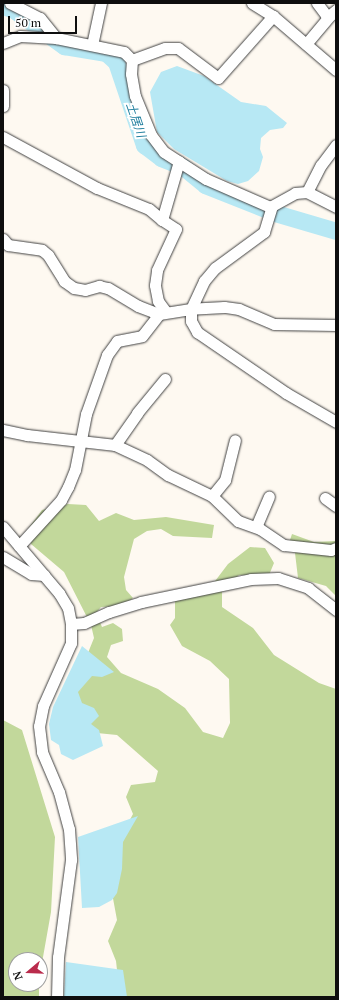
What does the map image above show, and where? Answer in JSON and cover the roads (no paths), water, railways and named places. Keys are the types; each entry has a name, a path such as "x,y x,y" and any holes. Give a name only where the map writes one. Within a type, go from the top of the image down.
{"street":[{"path":"10,3 40,18 56,38"},
{"path":"92,45 101,3"},
{"path":"252,3 273,16 336,70"},
{"path":"317,3 326,15 333,13"},
{"path":"306,44 333,13"},
{"path":"132,60 165,48 178,48 218,78 273,16"},
{"path":"3,43 20,36 56,38 124,52 132,60"},
{"path":"132,60 130,74 135,96 150,135 164,152 206,179 272,207"},
{"path":"3,90 3,106"},
{"path":"3,137 97,188 148,209 176,229 157,270 155,285 158,301 163,313"},
{"path":"307,192 320,165 336,145"},
{"path":"162,220 179,162"},
{"path":"336,207 307,192 295,193 272,207 264,232 216,268 204,281 191,309 191,321 197,332 286,393 336,422"},
{"path":"3,239 8,245 42,250 48,255 64,281 74,288 85,290 99,286 108,288 138,306 163,313 191,309 224,307 238,309 274,324 336,325"},
{"path":"19,546 61,500 68,487 75,470 86,414 108,355 117,341 142,336 163,313"},
{"path":"115,445 137,413 165,379"},
{"path":"3,430 80,442 115,445 146,460 168,475 212,496 238,521 256,527 284,545 331,550 336,548"},
{"path":"212,496 225,480 235,440"},
{"path":"256,527 269,497"},
{"path":"325,498 336,506"},
{"path":"3,527 44,575 68,608 71,624 71,642 43,706 39,726 42,752 59,792 69,829 71,860 58,957 56,997"},
{"path":"3,557 32,574 44,575"},
{"path":"71,624 84,623 108,612 141,602 250,579 278,578 308,588 336,610"}],"water":[{"path":"177,66 204,76 241,102 266,106 287,123 283,128 270,130 261,138 260,149 263,157 259,171 248,181 238,184 227,181 174,149 157,132 150,92 161,72"},
{"path":"82,646 114,672 102,677 92,676 78,692 82,703 94,708 99,716 91,724 99,730 103,746 73,760 61,754 59,745 51,740 49,724 53,707"},
{"path":"138,816 123,842 122,869 117,893 112,900 99,907 82,908 78,837"},
{"path":"66,962 123,970 127,997 64,997"}],"waterway":[{"name":"土居川","path":"3,6 14,10 64,46 106,53 116,62 144,145 161,158 183,167 205,185 275,213 336,231"}]}
